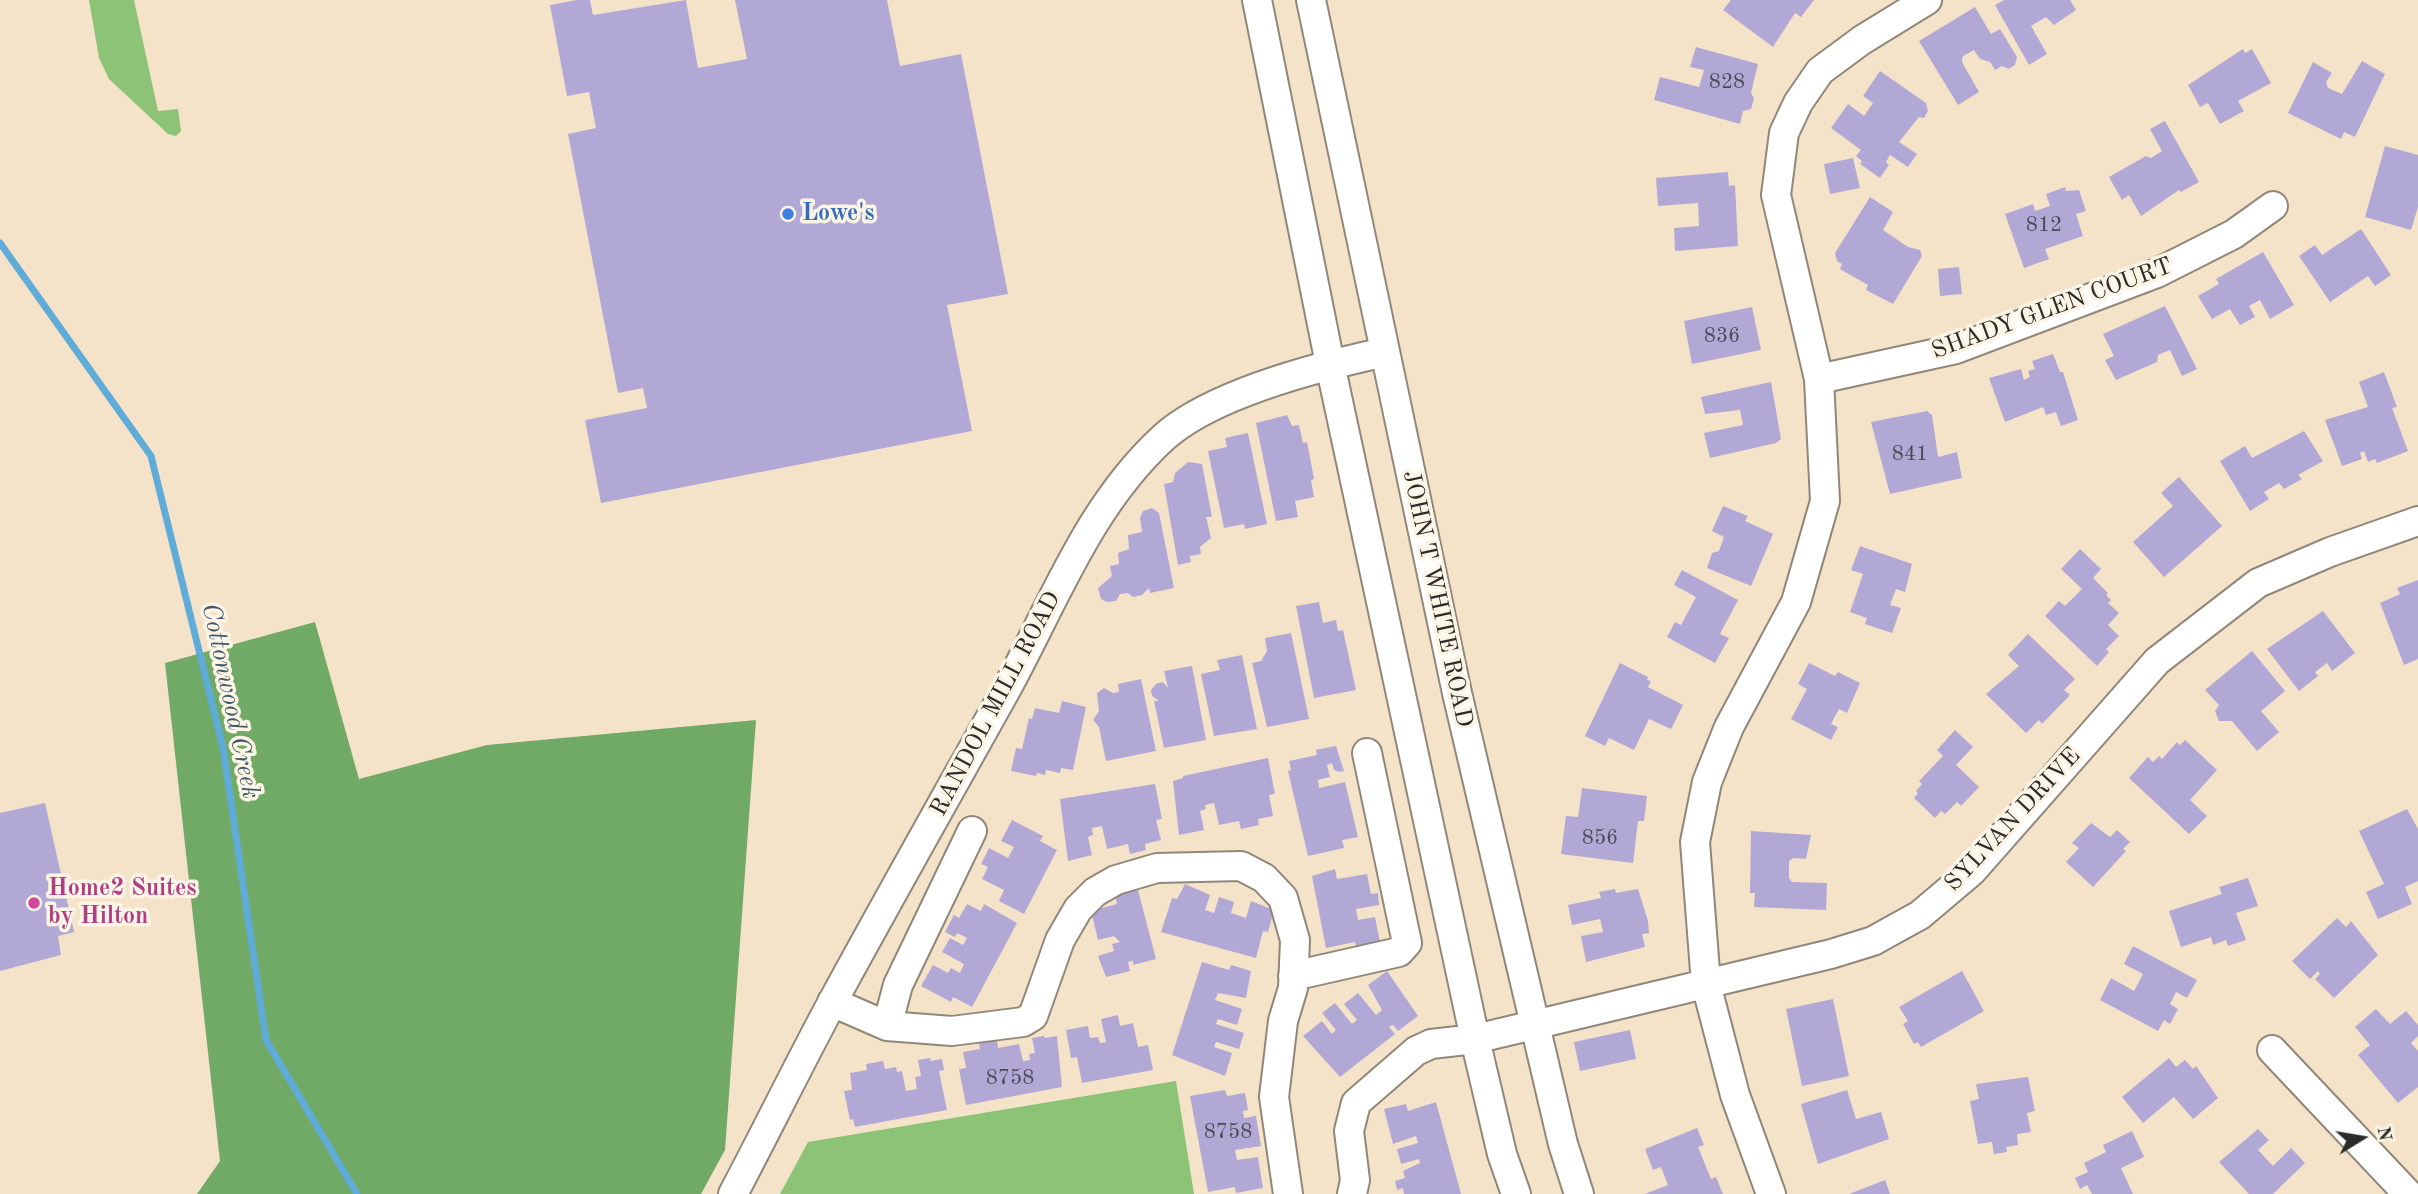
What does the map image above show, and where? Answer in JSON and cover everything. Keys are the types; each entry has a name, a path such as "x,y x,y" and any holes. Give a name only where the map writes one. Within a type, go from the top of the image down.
{"street":[{"path":"1257,0 1330,364 1475,1039 1502,1154 1516,1194"},
{"name":"JOHN T WHITE ROAD","path":"1311,0 1457,693 1563,1144 1579,1194"},
{"path":"1771,1194 1735,1095 1706,984 1695,842 1707,782 1728,727 1796,602 1816,540 1825,501 1819,379 1776,195 1784,133 1798,103 1820,71 1862,40 1927,0"},
{"name":"SHADY GLEN COURT","path":"1819,379 1956,349 2157,273 2234,234 2273,206"},
{"name":"RANDOL MILL ROAD","path":"733,1194 832,1002 1025,655 1086,533 1122,481 1164,437 1194,416 1262,386 1330,364 1385,352"},
{"name":"SYLVAN DRIVE","path":"1352,1194 1355,1180 1349,1131 1356,1103 1416,1051 1431,1044 1475,1039 1831,954 1873,941 1920,915 1972,871 2157,661 2258,583 2330,552 2418,521"},
{"path":"1293,976 1399,952 1407,943 1367,753"},
{"path":"887,1027 898,985 972,831"},
{"path":"832,1002 887,1027 952,1031 1024,1022 1033,1016 1060,940 1079,909 1095,892 1116,880 1157,869 1241,866 1264,878 1283,898 1295,940 1293,976 1283,1021 1274,1097 1288,1194"},
{"path":"2272,1050 2408,1194"}],"green space":[{"path":"89,0 134,0 158,111 178,109 181,131 176,136 168,134 109,79 99,58"},
{"path":"315,622 359,779 487,745 756,720 725,1150 701,1194 197,1194 220,1161 165,663"},
{"path":"1176,1081 1194,1194 780,1194 808,1142"}],"building":[{"name":"Lowe's","path":"590,0 593,15 686,0 698,68 747,59 735,0 887,0 900,66 961,54 1008,294 947,305 972,431 601,503 585,420 647,408 643,388 618,393 568,134 596,128 589,92 567,96 550,5"},
{"path":"1731,0 1814,0 1801,17 1795,13 1773,47 1723,10"},
{"path":"2004,0 2070,0 2076,10 2054,25 2046,17 2031,26 2047,54 2029,65 1995,5"},
{"path":"1975,7 1991,34 2000,29 2017,57 2015,65 2009,69 2002,66 1995,70 1990,62 1980,59 1974,50 1963,56 1962,62 1979,92 1958,105 1919,41"},
{"path":"1696,47 1758,64 1751,93 1754,98 1751,109 1743,111 1740,124 1654,100 1660,77 1699,87 1704,70 1690,67"},
{"path":"2243,49 2245,53 2252,49 2271,83 2238,101 2244,111 2220,124 2208,103 2200,107 2188,85"},
{"path":"2362,61 2385,74 2355,137 2344,132 2341,139 2288,113 2313,62 2332,73 2326,82 2328,88 2342,94"},
{"path":"1880,71 1926,103 1928,111 1924,118 1919,117 1899,142 1917,154 1908,167 1890,155 1886,162 1889,165 1880,178 1860,164 1862,161 1856,156 1861,150 1831,128 1848,104 1864,116 1873,103 1863,96"},
{"path":"2165,121 2199,182 2181,192 2179,190 2141,216 2129,195 2122,200 2109,177 2146,156 2151,158 2162,151 2150,129"},
{"path":"2385,146 2418,155 2418,207 2411,230 2365,217"},
{"path":"1853,158 1860,188 1830,194 1824,164"},
{"path":"1728,172 1729,186 1735,185 1738,246 1675,251 1674,228 1699,226 1698,203 1658,206 1656,178"},
{"path":"2065,187 2066,191 2079,190 2086,211 2076,214 2083,236 2045,249 2049,259 2024,268 2005,214 2033,204 2035,211 2050,206 2046,194"},
{"path":"1870,197 1893,212 1883,230 1908,247 1920,250 1922,256 1893,304 1866,290 1868,285 1840,269 1842,264 1837,261 1835,253"},
{"path":"2361,229 2391,275 2375,286 2368,276 2330,302 2299,256 2315,245 2322,255"},
{"path":"2263,252 2294,305 2270,319 2260,300 2249,306 2255,317 2240,325 2230,309 2212,319 2198,296 2219,284 2216,279"},
{"path":"1959,267 1962,294 1940,296 1938,269"},
{"path":"2165,306 2197,369 2182,376 2170,350 2158,355 2157,362 2116,380 2105,360 2114,356 2103,334"},
{"path":"1752,307 1761,350 1692,364 1684,321"},
{"path":"2053,354 2060,372 2063,372 2078,420 2061,426 2056,412 2046,415 2043,407 2005,422 1989,378 2021,369 2024,380 2030,377 2028,371 2035,369 2032,361"},
{"path":"2384,372 2397,407 2392,408 2408,451 2377,463 2375,459 2368,462 2364,451 2360,453 2362,459 2342,466 2325,420 2368,407 2359,382"},
{"path":"1771,382 1781,439 1776,443 1710,458 1704,433 1743,425 1740,410 1705,414 1701,397"},
{"path":"1927,411 1932,415 1938,457 1957,452 1962,478 1890,494 1871,422"},
{"path":"1287,415 1292,426 1299,425 1303,443 1307,442 1314,479 1311,480 1314,497 1295,501 1298,517 1276,521 1256,423"},
{"path":"2304,431 2323,461 2298,475 2302,479 2284,489 2279,483 2264,492 2269,499 2250,511 2220,461 2245,446 2252,458"},
{"path":"1248,433 1267,524 1245,529 1244,524 1224,528 1208,451 1227,447 1225,438"},
{"path":"1188,462 1202,464 1212,517 1206,517 1211,538 1200,547 1201,554 1190,556 1191,562 1178,565 1164,484 1173,482 1175,473"},
{"path":"2179,477 2222,526 2164,577 2133,542 2173,506 2161,493"},
{"path":"1723,506 1748,516 1745,521 1773,534 1751,586 1707,568 1712,553 1719,551 1724,537 1712,531"},
{"path":"1152,508 1159,513 1174,588 1150,593 1149,588 1142,595 1133,597 1128,593 1120,594 1116,601 1107,602 1101,599 1098,588 1112,576 1110,566 1119,564 1118,553 1129,549 1128,535 1142,532 1140,518 1143,511"},
{"path":"1860,546 1912,564 1905,592 1896,589 1890,605 1901,608 1892,633 1865,624 1867,618 1850,612 1863,574 1851,570"},
{"path":"2080,549 2101,569 2093,578 2108,593 2106,595 2111,600 2108,603 2119,613 2108,625 2119,636 2106,649 2109,652 2097,666 2045,616 2059,601 2065,606 2082,589 2061,569"},
{"path":"1682,570 1738,600 1720,634 1729,638 1715,663 1667,637 1675,622 1681,625 1696,597 1674,585"},
{"path":"2418,580 2418,659 2404,665 2380,603 2400,594 2397,588"},
{"path":"1319,602 1323,623 1336,620 1338,631 1343,630 1356,690 1314,698 1296,606"},
{"path":"2323,611 2355,653 2332,671 2327,663 2315,672 2318,676 2299,691 2267,649"},
{"path":"1291,633 1309,719 1267,727 1252,663 1261,661 1267,651 1265,638"},
{"path":"2028,634 2075,679 2064,690 2070,695 2042,724 2039,720 2026,733 1986,694 2019,666 2008,655"},
{"path":"2252,651 2285,691 2261,711 2279,732 2257,751 2232,721 2219,721 2215,711 2219,705 2205,690"},
{"path":"1242,655 1257,729 1214,736 1201,674 1220,670 1217,660"},
{"path":"1620,663 1648,677 1647,680 1651,681 1648,687 1683,705 1671,729 1649,719 1634,750 1609,738 1605,746 1585,736"},
{"path":"1809,663 1835,676 1838,672 1860,683 1847,713 1839,709 1831,724 1838,727 1831,740 1791,719 1807,689 1798,684"},
{"path":"1192,666 1206,740 1164,748 1154,701 1159,701 1152,696 1151,690 1156,684 1163,682 1168,688 1164,671"},
{"path":"1141,679 1156,751 1106,761 1099,727 1093,720 1099,711 1097,693 1104,688 1113,693 1119,692 1118,684"},
{"path":"1062,701 1086,707 1073,770 1061,768 1060,773 1046,770 1045,775 1037,773 1036,776 1011,771 1016,748 1022,749 1029,718 1032,719 1035,708 1059,713"},
{"path":"1955,730 1973,747 1956,765 1979,787 1961,806 1957,802 1945,814 1941,811 1935,818 1914,798 1922,784 1919,781 1943,756 1937,750"},
{"path":"2185,740 2217,770 2190,800 2207,816 2189,834 2129,778 2148,757 2153,762 2159,756 2162,759 2177,742 2180,745"},
{"path":"1336,746 1344,771 1334,770 1332,763 1327,765 1330,777 1318,780 1319,788 1345,782 1358,837 1342,840 1344,848 1308,856 1288,771 1291,770 1289,761 1317,755 1316,750"},
{"path":"1268,758 1275,794 1269,795 1273,816 1258,819 1259,825 1241,829 1239,821 1219,825 1214,803 1205,805 1206,809 1200,811 1204,830 1179,835 1173,781 1183,776"},
{"path":"1155,784 1162,819 1156,820 1161,840 1145,844 1146,850 1130,854 1128,844 1107,849 1102,826 1092,828 1093,835 1088,837 1092,855 1068,861 1060,799"},
{"path":"1582,788 1647,796 1644,821 1638,821 1633,863 1561,854 1566,816 1578,817"},
{"name":"Home2 Suites by Hilton","path":"45,803 74,932 58,936 61,955 0,971 0,813"},
{"path":"2407,809 2418,829 2418,881 2405,887 2412,904 2378,919 2366,892 2384,884 2359,831"},
{"path":"1012,820 1043,836 1040,841 1057,850 1024,914 999,901 1004,890 982,879 988,867 981,864 989,848 1008,858 1014,847 1001,841"},
{"path":"2091,823 2110,837 2117,830 2130,842 2123,849 2126,851 2093,887 2066,862 2079,848 2072,843"},
{"path":"1751,831 1811,835 1806,859 1793,858 1789,861 1789,878 1792,882 1827,883 1826,910 1754,907 1755,893 1750,893"},
{"path":"1335,869 1337,879 1367,874 1371,894 1378,893 1379,905 1356,909 1358,920 1375,917 1380,942 1356,947 1355,942 1326,948 1312,876"},
{"path":"2248,878 2258,906 2236,913 2246,940 2228,946 2226,940 2213,945 2211,937 2181,947 2169,911 2222,894 2219,887"},
{"path":"1185,884 1210,895 1205,910 1214,913 1219,897 1234,902 1231,913 1246,918 1251,901 1274,910 1268,932 1263,931 1256,958 1161,932 1172,898 1177,899"},
{"path":"1615,889 1616,893 1638,889 1648,921 1649,933 1642,934 1645,947 1586,962 1581,936 1603,932 1600,919 1572,925 1568,905 1601,898 1599,892"},
{"path":"1138,890 1156,959 1133,965 1133,961 1128,962 1130,971 1106,977 1098,956 1114,951 1112,944 1120,942 1114,936 1098,940 1091,911 1117,904 1115,896"},
{"path":"967,904 981,911 984,904 1017,923 972,1007 953,997 951,1002 921,986 933,965 948,973 951,968 960,973 964,964 942,952 950,938 963,945 967,938 957,933 955,937 945,932 954,915 959,918"},
{"path":"2337,918 2346,927 2351,921 2378,955 2334,998 2315,979 2320,974 2318,971 2310,979 2292,961"},
{"path":"2133,946 2197,980 2187,998 2176,992 2170,1004 2178,1009 2170,1024 2164,1020 2158,1031 2100,1000 2111,978 2134,991 2143,974 2124,964"},
{"path":"1202,962 1229,970 1231,965 1251,971 1246,998 1218,993 1215,1000 1242,1009 1237,1025 1218,1019 1216,1024 1244,1033 1239,1049 1216,1042 1214,1047 1232,1053 1225,1076 1172,1055"},
{"path":"1387,971 1418,1016 1398,1031 1393,1025 1389,1027 1395,1034 1340,1077 1303,1036 1322,1021 1332,1034 1336,1030 1322,1013 1335,1003 1352,1024 1357,1020 1344,1004 1358,993 1376,1015 1382,1010 1368,985"},
{"path":"1962,971 1984,1011 1921,1047 1918,1042 1914,1044 1903,1024 1908,1021 1899,1007"},
{"path":"1833,999 1849,1076 1802,1086 1786,1009"},
{"path":"2376,1009 2390,1024 2406,1011 2418,1025 2418,1036 2411,1043 2418,1051 2418,1087 2398,1103 2358,1055 2370,1045 2355,1027"},
{"path":"1118,1015 1120,1026 1133,1023 1138,1047 1148,1045 1153,1070 1082,1083 1077,1057 1071,1058 1066,1030 1088,1026 1090,1038 1098,1037 1100,1043 1106,1042 1101,1019"},
{"path":"1630,1030 1636,1059 1580,1071 1574,1042"},
{"path":"1057,1036 1062,1087 966,1105 959,1069 966,1068 963,1052 980,1049 979,1043 997,1040 998,1048 1019,1044 1023,1061 1030,1060 1029,1054 1035,1053 1032,1038"},
{"path":"930,1058 931,1061 942,1059 944,1070 939,1071 947,1110 855,1127 853,1119 850,1120 844,1091 852,1090 850,1073 867,1070 866,1064 883,1061 885,1069 896,1067 897,1072 902,1071 906,1091 917,1089 915,1077 921,1076 918,1060"},
{"path":"2169,1058 2176,1067 2185,1060 2193,1069 2196,1066 2218,1098 2193,1119 2174,1097 2143,1123 2122,1097"},
{"path":"2028,1077 2035,1111 2027,1113 2031,1132 2017,1134 2018,1145 2006,1147 2007,1152 1994,1154 1992,1142 1978,1144 1970,1101 1979,1099 1976,1084"},
{"path":"1225,1090 1227,1096 1245,1093 1248,1110 1243,1111 1244,1118 1256,1116 1261,1146 1235,1150 1237,1160 1258,1157 1263,1188 1236,1193 1235,1187 1208,1192 1190,1096"},
{"path":"1847,1090 1856,1119 1881,1112 1889,1139 1818,1164 1801,1104"},
{"path":"1436,1102 1461,1194 1404,1194 1403,1188 1397,1190 1395,1181 1405,1178 1403,1171 1420,1163 1419,1159 1401,1164 1397,1149 1418,1143 1416,1136 1393,1144 1384,1109 1406,1104 1408,1111"},
{"path":"1697,1128 1704,1145 1698,1147 1711,1179 1716,1177 1723,1194 1645,1194 1668,1185 1661,1167 1653,1170 1645,1149"},
{"path":"2258,1129 2269,1140 2258,1150 2273,1166 2291,1148 2305,1163 2273,1194 2249,1194 2219,1162"},
{"path":"2132,1131 2144,1157 2121,1168 2133,1194 2092,1194 2087,1185 2080,1189 2075,1178 2088,1172 2084,1163 2106,1152 2103,1145"},
{"path":"1885,1180 1890,1194 1849,1194"}],"waterway":[{"name":"Cottonwood Creek","path":"0,243 151,456 223,748 266,1040 357,1194"}],"place":[{"name":"Lowe's","path":"788,214"},
{"name":"Home2 Suites by Hilton","path":"34,903"}]}
